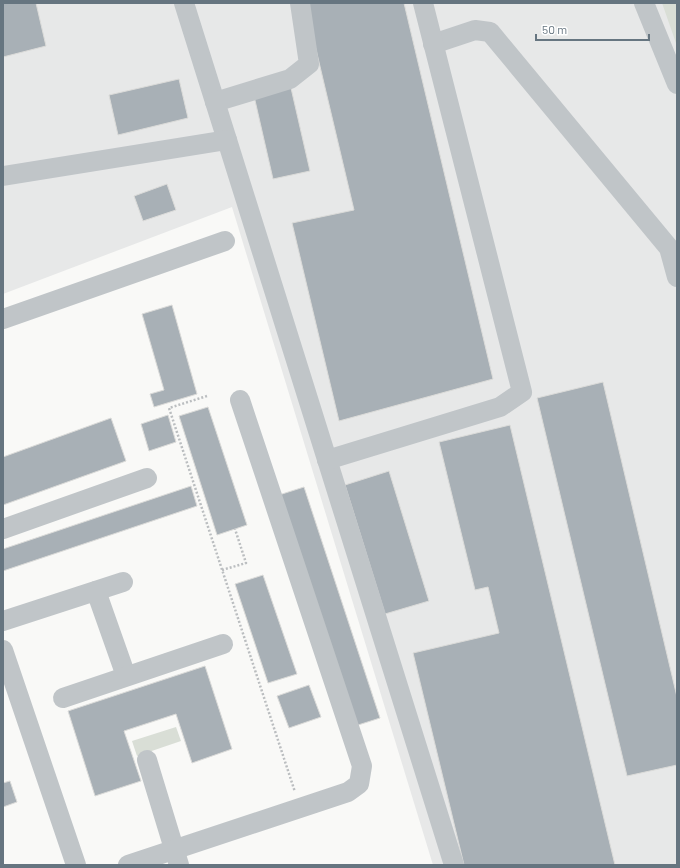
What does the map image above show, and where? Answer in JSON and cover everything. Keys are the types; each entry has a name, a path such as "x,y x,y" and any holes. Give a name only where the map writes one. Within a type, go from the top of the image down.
{"lane":[{"path":"184,3 454,865"},
{"path":"215,102 290,79 309,64 300,3"},
{"path":"327,460 500,407 522,392 423,3"},
{"path":"644,3 677,84"},
{"path":"433,44 475,30 490,32 669,248 677,277"},
{"path":"3,176 227,140"},
{"path":"3,319 225,240"},
{"path":"128,865 177,857 300,808 348,792 358,784 362,766 240,400"},
{"path":"3,529 147,478"},
{"path":"3,621 123,582"},
{"path":"96,591 126,676"},
{"path":"63,698 223,644"},
{"path":"3,650 76,865"},
{"path":"147,760 177,857"}],"path":[{"path":"207,396 169,408 300,808"},
{"path":"222,570 246,563 235,530"}],"shaded area":[{"path":"3,3 677,3 677,865 433,865 232,207 3,294"},
{"path":"662,3 677,3 677,46"},
{"path":"176,727 181,741 137,756 132,741"}],"building":[{"path":"3,3 36,3 46,46 3,57"},
{"path":"305,3 404,3 493,379 339,421 292,223 354,210"},
{"path":"179,79 188,118 118,135 109,95"},
{"path":"291,88 310,171 273,179 254,96"},
{"path":"167,184 176,210 143,221 134,196"},
{"path":"172,305 197,394 154,407 150,394 164,390 142,314"},
{"path":"603,382 677,697 677,765 627,776 537,398"},
{"path":"208,407 247,525 217,535 179,416"},
{"path":"168,415 176,442 149,451 141,424"},
{"path":"111,418 126,461 3,505 3,457"},
{"path":"510,425 615,865 464,865 413,653 499,633 488,587 475,590 439,442"},
{"path":"389,471 429,601 385,614 345,485"},
{"path":"191,486 197,506 3,571 3,549"},
{"path":"304,487 380,718 355,726 279,495"},
{"path":"263,575 297,674 268,683 235,584"},
{"path":"205,666 232,749 192,763 176,714 124,731 141,781 95,796 68,711"},
{"path":"309,685 321,717 289,728 277,696"},
{"path":"10,781 17,802 3,807 3,783"}]}
